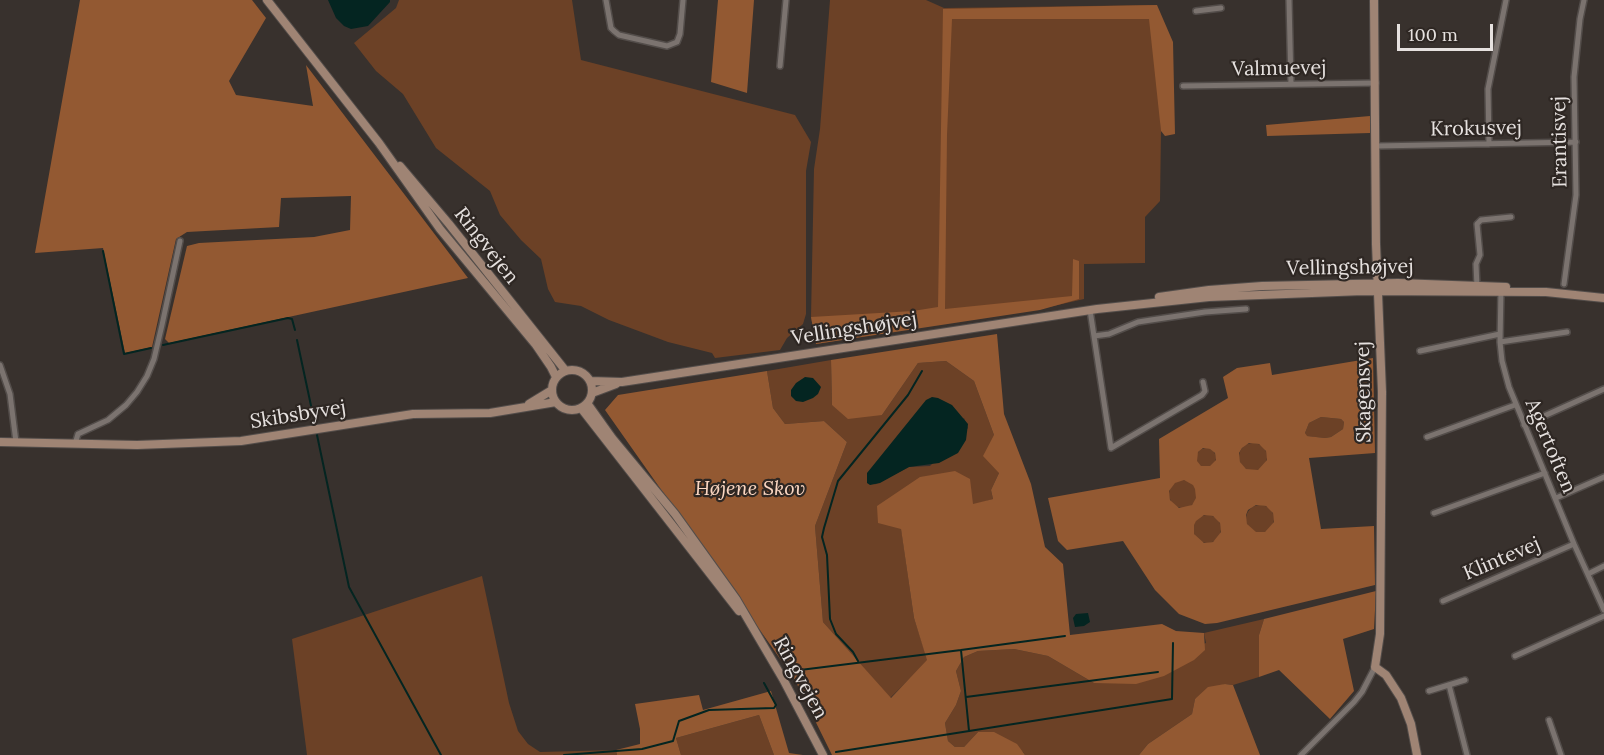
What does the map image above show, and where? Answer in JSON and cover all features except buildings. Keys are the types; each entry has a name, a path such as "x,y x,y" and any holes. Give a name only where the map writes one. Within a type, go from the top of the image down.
{"street":[{"name":"Ringvejen","path":"267,0 379,143 440,229 536,345 556,377"},
{"path":"606,0 611,28 614,32 667,46 677,42 680,34 683,0"},
{"path":"780,66 786,0"},
{"path":"1208,0 1210,9"},
{"path":"1289,0 1291,84"},
{"name":"Skagensvej","path":"1301,755 1335,723 1358,697 1375,667 1380,634 1382,392 1376,244 1377,146 1374,0"},
{"path":"1489,144 1488,89 1506,0"},
{"name":"Erantisvej","path":"1564,284 1574,220 1576,142 1574,77 1584,0"},
{"path":"1196,11 1221,8"},
{"name":"Valmuevej","path":"1183,86 1376,83"},
{"name":"Krokusvej","path":"1377,146 1576,142"},
{"name":"Ringvejen","path":"379,143 449,224 565,370"},
{"path":"1477,289 1476,264 1480,255 1477,224 1481,220 1511,217"},
{"path":"75,444 78,434 108,420 126,405 147,376 162,325 180,241"},
{"name":"Vellingshøjvej","path":"591,381 622,382 1209,290 1262,286 1378,287 1443,283 1477,289 1533,288 1546,292 1604,298"},
{"name":"Agertoften","path":"1501,289 1502,361 1515,405 1604,610"},
{"path":"1094,336 1108,334 1138,322 1205,312 1246,309"},
{"path":"1090,310 1111,448 1202,395 1205,391 1203,382"},
{"path":"1500,342 1567,332"},
{"path":"1420,351 1500,334"},
{"path":"0,365 10,394 16,442"},
{"path":"565,370 578,370 591,381 592,393 584,406 567,409 556,402 552,390 556,377 565,370"},
{"name":"Vellingshøjvej","path":"592,393 622,382"},
{"path":"1524,425 1604,389"},
{"name":"Skibsbyvej","path":"526,406 552,390"},
{"name":"Skibsbyvej","path":"0,442 137,445 241,441 413,414 438,412 477,414 556,402"},
{"path":"1428,436 1515,405"},
{"name":"Ringvejen","path":"584,406 675,514 736,599 783,679 823,755"},
{"path":"1434,513 1545,473"},
{"path":"1556,498 1604,477"},
{"name":"Klintevej","path":"1443,601 1574,544"},
{"path":"1588,574 1604,566"},
{"path":"1515,656 1604,615"},
{"path":"1375,667 1386,675 1401,698 1412,724 1417,755"},
{"path":"1429,691 1465,680"},
{"path":"1449,685 1467,755"},
{"path":"1549,720 1561,755"}],"shaded area":[{"path":"399,0 572,0 581,60 795,115 811,142 806,171 806,314 803,324 787,338 780,350 715,358 712,353 668,342 609,320 581,306 555,302 548,289 541,259 500,215 490,191 436,148 403,94 376,71 354,43 396,8"},
{"path":"830,0 926,0 944,8 1157,5 1161,131 1160,201 1145,217 1145,263 1084,264 1084,299 1049,307 816,344 811,317 814,169 820,129"},
{"path":"831,360 832,405 882,415 918,363 946,361 974,381 994,435 999,473 991,490 993,499 901,528 914,618 928,661 890,698 823,622 815,526 847,442 824,421 785,424 773,408 767,371","holes":["964,418 968,428 930,466 909,467 874,485"]},
{"path":"1321,417 1341,419 1344,422 1343,429 1331,437 1306,436 1309,423"},
{"path":"1253,443 1263,447 1267,457 1263,467 1253,471 1243,467 1239,457 1243,447"},
{"path":"1206,448 1213,451 1216,458 1213,465 1206,468 1199,465 1196,458 1199,451"},
{"path":"1183,480 1193,484 1197,494 1193,504 1183,508 1173,504 1169,494 1173,484"},
{"path":"1260,505 1270,509 1274,519 1270,529 1260,533 1250,529 1246,519 1250,509"},
{"path":"1207,515 1217,519 1221,529 1217,539 1207,543 1197,539 1193,529 1197,519"},
{"path":"482,576 509,703 518,731 528,744 540,752 616,750 617,755 307,755 292,639"},
{"path":"1264,619 1259,635 1259,677 1233,685 1225,684 1195,699 1192,714 1148,744 1139,755 1025,755 1023,752 978,732 964,747 955,747 948,741 945,723 961,691 956,671 964,657 978,651 1014,649 1048,656 1094,683 1206,643 1204,633"},
{"path":"759,715 774,755 681,755 676,738"}],"green space":[{"path":"80,0 252,0 266,18 229,81 236,95 313,106 306,65 468,278 169,343 165,339 187,246 199,243 314,237 350,230 351,196 281,198 279,227 187,232 176,239 152,347 125,353 103,248 35,253"},
{"path":"718,0 754,0 747,93 711,82"},
{"path":"1157,5 1173,42 1175,134 1165,136 1161,131 1149,19 952,19 947,135 945,309 1072,296 1073,259 1079,261 1079,299 1040,310 816,344 811,317 913,311 938,307 943,9"},
{"path":"1370,116 1370,133 1267,136 1266,125"},
{"name":"Højene Skov","path":"997,334 1004,414 1031,484 1045,547 1063,564 1070,635 1162,624 1176,631 1204,633 1205,650 1194,660 1164,676 1136,684 1094,683 1048,656 1014,649 978,651 964,657 956,671 961,691 945,723 948,741 955,747 964,747 978,732 994,732 1017,744 1025,755 832,755 795,680 605,410 618,395 767,371 773,408 785,424 824,421 847,442 815,526 823,622 891,698 927,660 914,618 901,529 878,523 877,506 920,477 955,471 970,479 973,504 993,499 991,490 999,473 983,456 994,435 974,381 946,361 918,363 882,415 848,419 832,405 831,360"},
{"path":"1373,358 1375,453 1309,458 1321,529 1374,526 1375,585 1205,624 1179,614 1155,590 1123,541 1067,550 1058,541 1048,498 1160,478 1159,439 1228,398 1223,377 1237,368 1270,363 1272,375","holes":["1321,417 1341,419 1344,422 1343,429 1325,438 1307,436 1305,433 1309,423","1249,443 1259,444 1266,451 1267,460 1258,470 1246,469 1240,462 1239,453","1203,448 1215,453 1216,460 1210,466 1201,466 1197,461 1198,452","1184,480 1193,485 1196,498 1192,505 1179,508 1170,500 1169,491 1175,483","1256,505 1266,506 1273,513 1274,522 1265,532 1256,532 1247,524 1248,510","1204,515 1213,516 1220,523 1221,532 1213,542 1204,543 1194,534 1194,525"]},
{"path":"1376,591 1374,629 1343,639 1354,691 1330,719 1279,670 1259,677 1259,635 1264,619"},
{"path":"1233,685 1260,755 1139,755 1148,744 1192,714 1195,699 1208,687"},
{"path":"771,691 789,753 803,755 774,755 759,715 676,738 681,755 617,755 616,750 640,744 640,729 635,704 699,695 703,710"}],"water":[{"path":"328,0 390,0 390,2 368,26 351,29 336,18"},
{"path":"805,377 813,378 821,387 813,398 803,402 796,401 791,396 791,390"},
{"path":"932,397 952,405 968,424 966,440 958,453 939,463 909,467 880,483 870,485 867,483 867,473 926,400"},
{"path":"1088,613 1090,622 1084,626 1075,627 1073,618 1076,614"}],"waterway":[{"path":"103,251 124,354 151,348"},
{"path":"163,345 288,318 292,319 295,330"},
{"path":"297,340 313,415"},
{"path":"858,661 853,652 836,634 830,619 827,555 822,537 838,481 908,395 922,371"},
{"path":"317,435 349,587 441,755"},
{"path":"961,650 1065,636"},
{"path":"836,752 1172,699 1173,643"},
{"path":"792,671 961,650 969,731"},
{"path":"966,697 1158,672"},
{"path":"564,755 642,749 673,741 679,721 709,710 774,708 776,705 764,683"}]}
